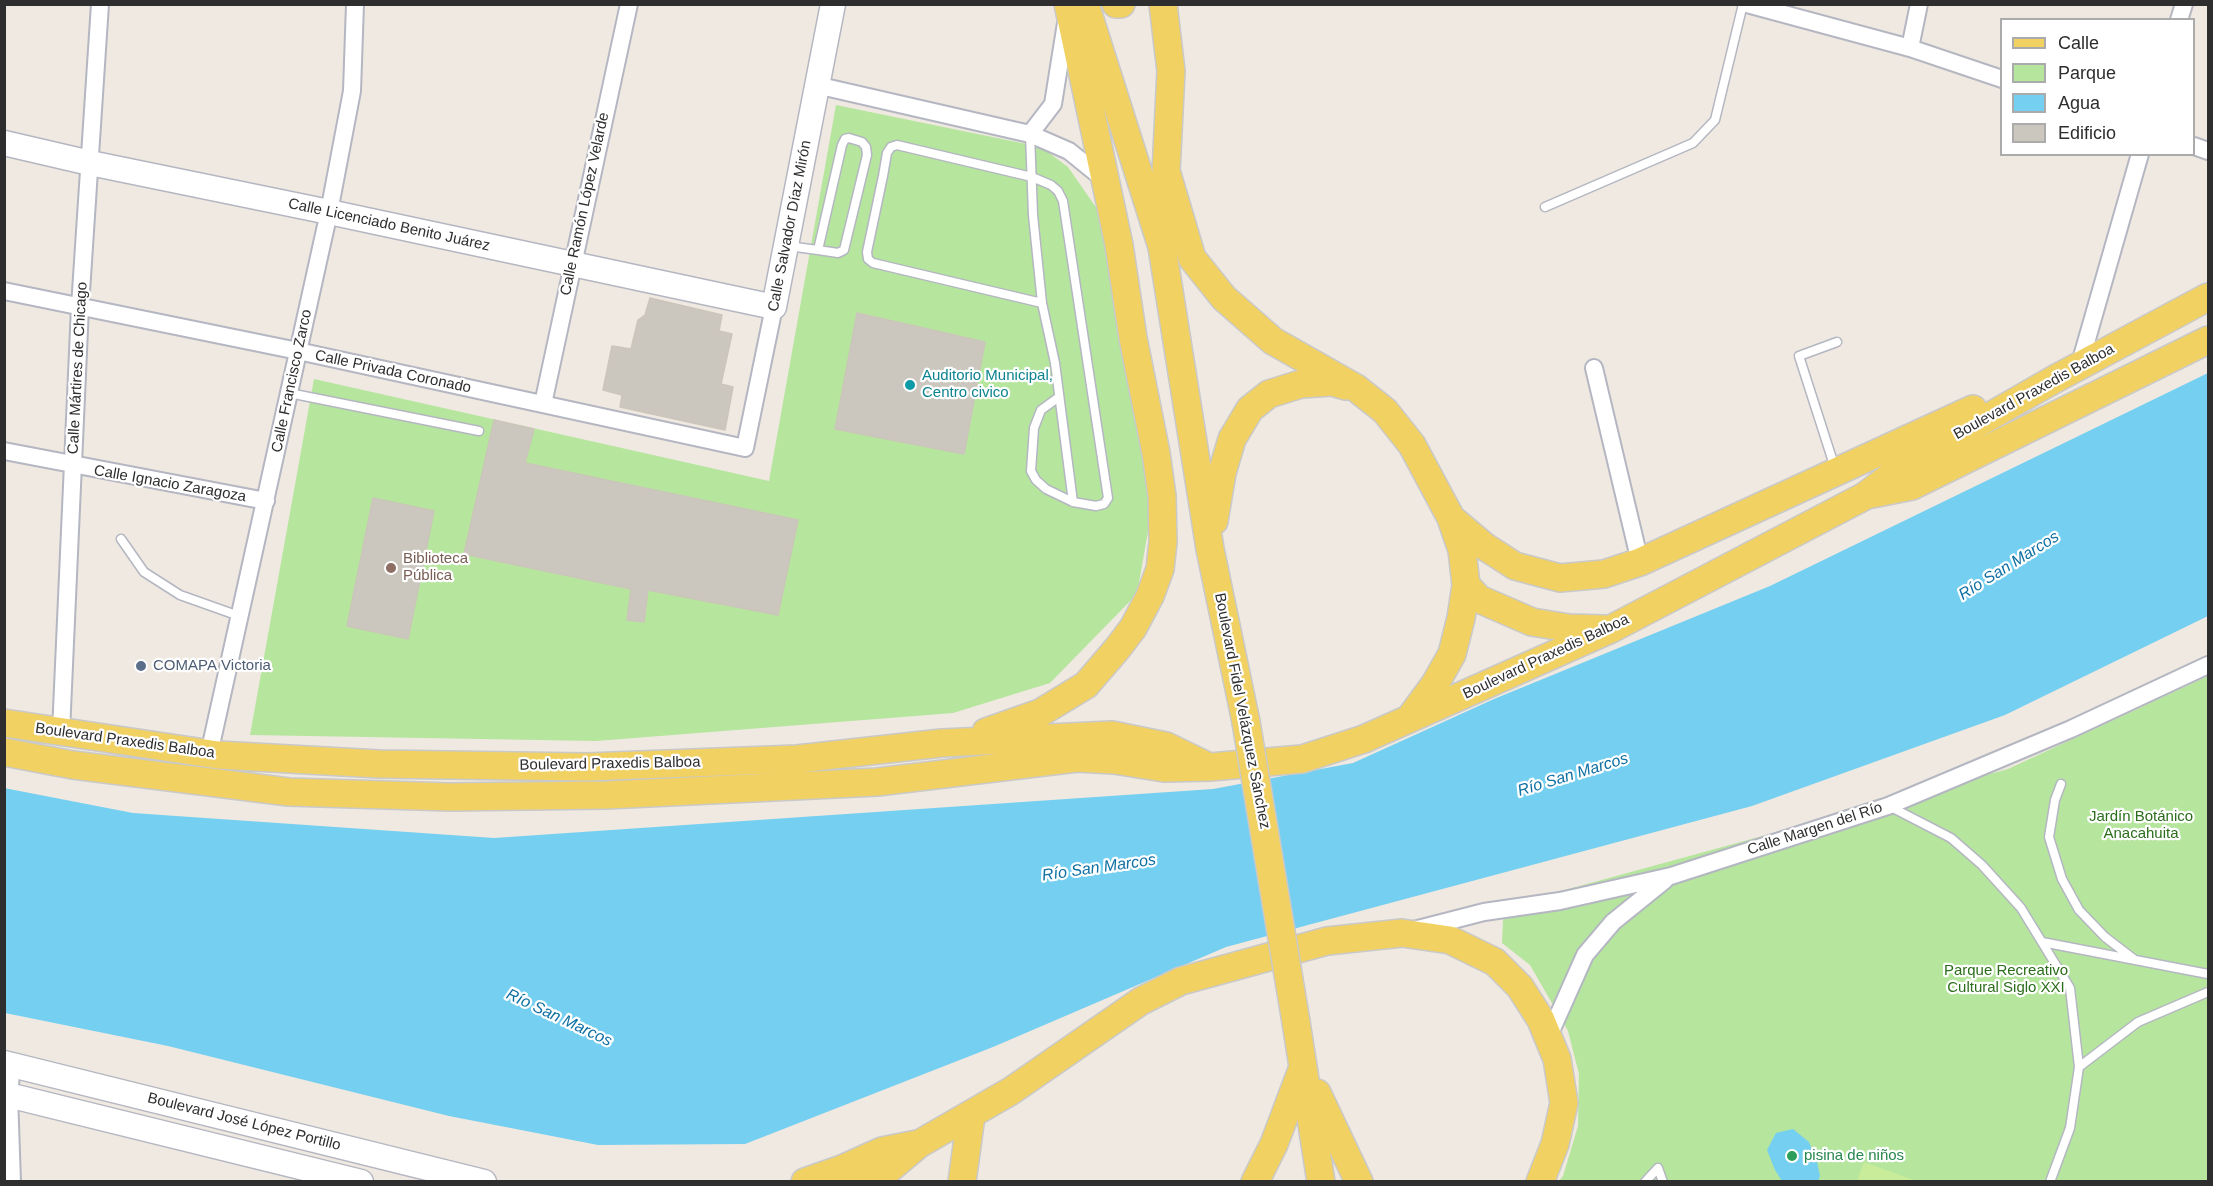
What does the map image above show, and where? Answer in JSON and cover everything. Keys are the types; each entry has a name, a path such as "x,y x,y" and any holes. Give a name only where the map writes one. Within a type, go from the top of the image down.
{"main road":[{"path":"1116,4 1121,4"},
{"name":"Boulevard Fidel Velázquez Sánchez","path":"1160,241 1167,174 1171,70 1163,4"},
{"path":"942,743 996,729 1040,713 1086,685 1133,628 1150,596 1160,569 1163,542 1162,496 1158,464 1074,5"},
{"name":"Boulevard Fidel Velázquez Sánchez","path":"1074,5 1160,241 1210,549 1246,722 1304,1066 1321,1182"},
{"path":"1167,174 1192,258 1224,298 1274,341 1356,388 1385,411 1412,445 1451,518 1462,550 1466,585 1461,618 1452,654 1435,684 1409,719"},
{"name":"Boulevard Praxedis Balboa","path":"4,752 74,765 289,792 472,796 607,795 878,782 1077,758 1114,760 1164,768 1210,767 1302,759 1364,739 1611,629 1865,496 1905,465 2067,373 2208,297"},
{"name":"Boulevard Praxedis Balboa","path":"1865,496 1912,486 2208,340"},
{"path":"1451,518 1484,546 1515,566 1560,578 1605,574 1640,562 2010,391 2067,373"},
{"path":"1210,549 1222,473 1232,439 1250,409 1269,394 1300,384 1332,382 1356,388"},
{"path":"1466,585 1479,599 1532,622 1569,628 1611,629"},
{"name":"Boulevard Praxedis Balboa","path":"4,723 209,754 379,764 472,766 587,767 798,759 942,743 1112,735 1166,746 1210,767"},
{"path":"472,766 472,796"},
{"path":"859,1182 888,1170 919,1144 970,1116 1020,1084 1141,1001 1181,981 1326,941 1402,933 1450,940 1495,962 1520,987 1541,1020 1557,1059 1564,1103 1555,1144 1540,1180"},
{"path":"1255,1182 1274,1144 1304,1066"},
{"path":"1304,1066 1359,1182"},
{"path":"962,1182 970,1116"},
{"path":"805,1182 882,1151 919,1144"},
{"path":"908,1182 919,1144"}],"street":[{"name":"Calle Mártires de Chicago","path":"61,732 80,307 100,4"},
{"name":"Calle Francisco Zarco","path":"209,754 329,212 352,91 355,4"},
{"name":"Calle Ramón López Velarde","path":"543,404 629,4"},
{"name":"Calle Salvador Díaz Mirón","path":"745,448 833,4"},
{"path":"1745,4 1910,48 2000,79"},
{"path":"1910,48 1919,4"},
{"path":"1030,134 1053,104 1074,5"},
{"path":"816,85 1030,134 1069,151 1106,181"},
{"name":"Calle Licenciado Benito Juárez","path":"4,143 774,307"},
{"path":"2067,373 2139,156"},
{"name":"Calle Privada Coronado","path":"4,291 298,351 745,448"},
{"path":"1594,368 1640,562"},
{"name":"Calle Ignacio Zaragoza","path":"4,451 266,501"},
{"name":"Calle Margen del Río","path":"1402,933 1484,912 1560,902 1671,876 1888,806 2071,729 2208,665"},
{"path":"1548,1038 1585,955 1612,922 1671,876"},
{"path":"8,1064 7,1094 12,1182"},
{"name":"Boulevard José López Portillo","path":"8,1064 484,1182"},
{"name":"Boulevard José López Portillo","path":"7,1094 361,1182"}],"lane":[{"path":"1545,207 1693,143 1715,120 1745,4"},
{"path":"1030,134 1042,303 1059,397 1074,502"},
{"path":"786,245 818,250 838,253 844,250 867,155 866,147 862,142 849,138 845,139 842,145 818,250"},
{"path":"1042,303 873,263 868,258 867,252 887,153 891,147 897,146 1032,177 1051,185 1058,191 1063,201 1108,498 1104,504 1096,506 1074,502 1046,489 1036,480 1031,471 1034,428 1041,410 1059,397"},
{"path":"1836,471 1799,356 1838,342"},
{"path":"289,393 479,431"},
{"path":"121,539 144,572 162,584 180,595 239,616"},
{"path":"2061,784 2055,800 2049,837 2062,879 2079,910 2105,937 2135,960"},
{"path":"1888,806 1951,838 1982,865 2021,908 2070,988 2079,1067 2070,1128 2050,1182"},
{"path":"2042,942 2208,974"},
{"path":"2079,1067 2138,1022 2208,992"},
{"path":"1646,1182 1658,1168 1663,1182"}],"green space":[{"path":"836,105 1041,147 1068,167 1102,216 1140,393 1150,520 1137,594 1050,683 953,713 596,741 250,735 314,379 769,481"},
{"name":"Parque Recreativo Cultural Siglo XXI","path":"2208,676 2208,1181 1559,1181 1563,1176 1578,1126 1579,1074 1568,1031 1530,965 1502,943 1503,920 1521,902 2008,769"},
{"path":"1864,1162 1916,1181 1857,1181"}],"water":[{"name":"Río San Marcos","path":"2208,373 2208,616 2005,715 1752,806 1226,947 993,1047 745,1144 598,1145 449,1116 168,1046 5,1013 4,788 133,813 494,838 1213,789 1353,763 1494,699 1770,586"},
{"name":"pisina de niños","path":"1793,1129 1809,1142 1817,1162 1820,1176 1818,1181 1782,1181 1775,1170 1767,1150 1776,1133"}],"building":[{"path":"650,298 722,315 719,331 732,334 721,384 733,387 725,430 620,407 622,395 603,390 612,346 631,349 638,320 645,315"},
{"name":"Auditorio Municipal, Centro civico","path":"857,313 985,342 964,454 835,429"},
{"path":"494,420 534,429 525,463 798,520 778,615 648,590 644,622 627,620 631,589 464,554"},
{"name":"Biblioteca Pública","path":"373,498 434,511 408,639 347,626"}],"place":[{"name":"Auditorio Municipal, Centro civico","path":"910,385"},
{"name":"Biblioteca Pública","path":"391,568"},
{"name":"COMAPA Victoria","path":"141,666"},
{"name":"pisina de niños","path":"1792,1156"}],"park label":[{"name":"Jardín Botánico Anacahuita","path":"2141,826"}]}
